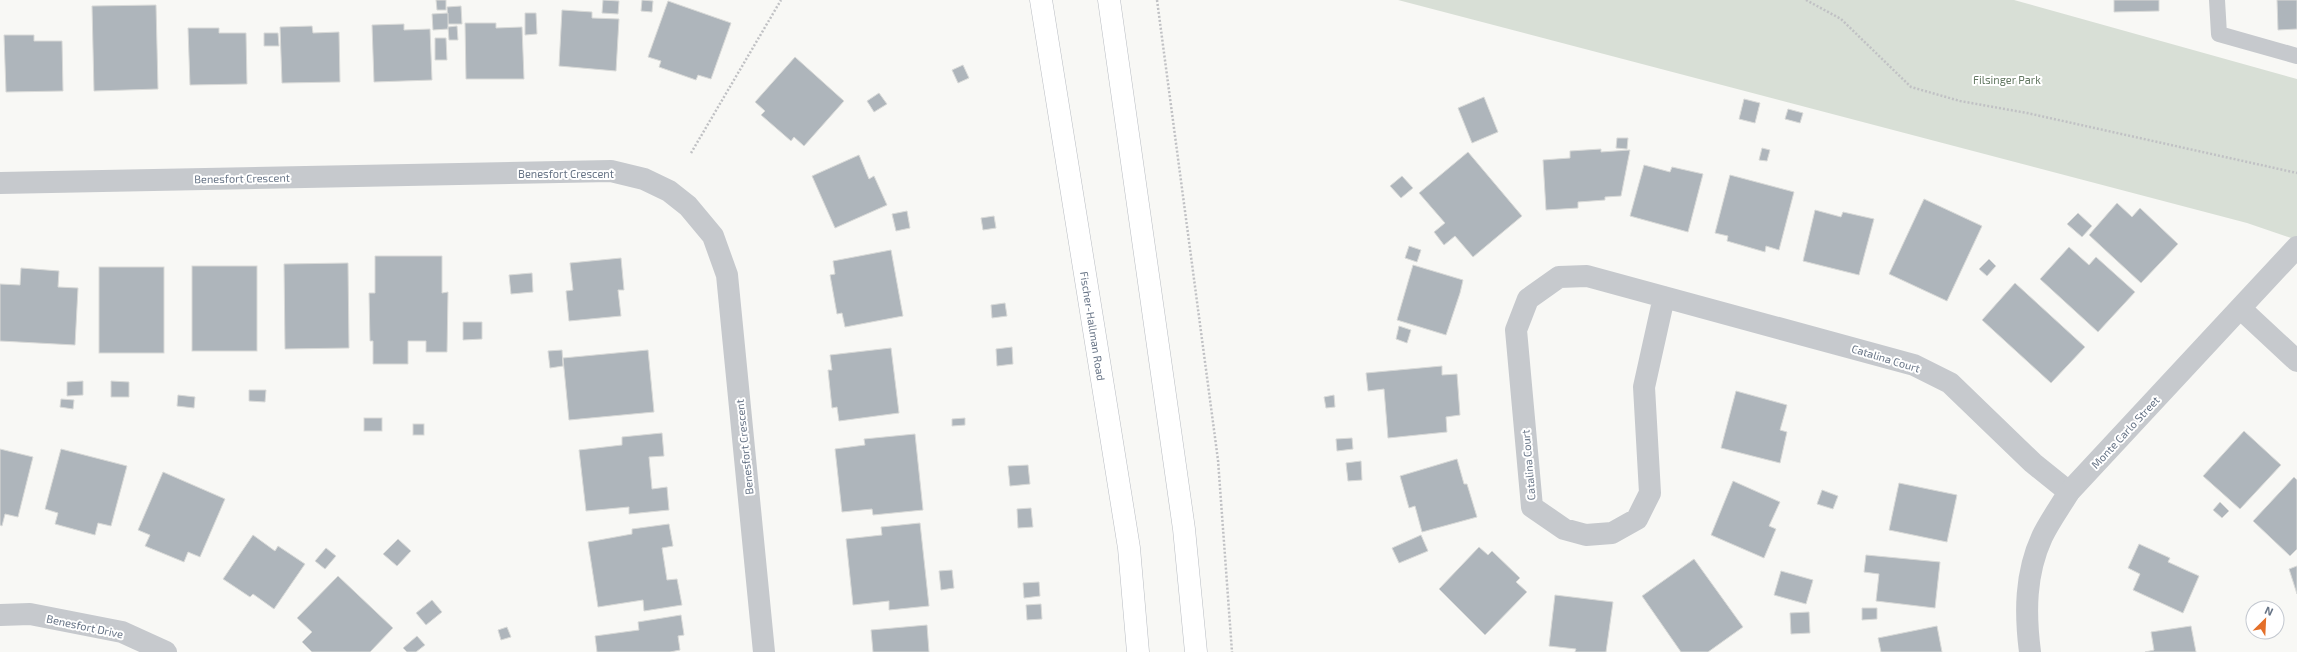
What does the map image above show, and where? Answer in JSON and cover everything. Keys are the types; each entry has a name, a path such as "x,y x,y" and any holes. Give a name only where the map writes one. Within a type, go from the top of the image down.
{"main road":[{"name":"Fischer-Hallman Road","path":"1041,0 1129,548 1138,652"},
{"path":"1109,0 1184,529 1196,652"}],"street":[{"name":"Benesfort Crescent","path":"0,183 611,171 644,179 669,191 688,206 713,236 727,275 764,652"},
{"name":"Monte Carlo Street","path":"2030,652 2026,621 2027,586 2042,538 2069,492 2241,309 2297,247"},
{"name":"Catalina Court","path":"1664,297 1644,387 1650,493 1637,518 1612,533 1586,535 1564,529 1532,507 1516,330 1528,300 1559,277 1587,276 1914,365 1950,383 2033,463 2069,492"},
{"path":"2241,309 2297,361"},
{"name":"Benesfort Drive","path":"0,615 30,614 122,632 166,652"}],"lane":[{"path":"2217,0 2219,34 2297,56"}],"path":[{"path":"691,153 781,0"},
{"path":"1157,0 1218,460 1232,652"},
{"path":"1806,0 1841,19 1911,87 1960,101 2027,113 2297,173"}],"green space":[{"name":"Filsinger Park","path":"1398,0 2014,0 2297,79 2297,240 2247,223"}],"building":[{"path":"436,0 446,0 446,10 437,10"},
{"path":"603,0 619,1 618,14 602,13"},
{"path":"642,0 653,1 652,12 641,11"},
{"path":"2114,0 2159,0 2159,11 2114,12"},
{"path":"2277,0 2297,0 2297,29 2278,30"},
{"path":"668,1 731,23 711,79 698,75 696,80 659,67 661,61 648,57"},
{"path":"156,5 158,89 94,91 92,6"},
{"path":"461,6 462,24 448,24 447,7"},
{"path":"562,10 592,12 592,18 619,19 616,71 559,66"},
{"path":"448,13 448,29 433,30 432,14"},
{"path":"525,13 536,13 537,34 525,35"},
{"path":"465,23 496,23 496,28 522,27 524,79 466,79"},
{"path":"404,24 404,30 430,29 432,80 374,82 372,25"},
{"path":"312,26 313,33 339,32 340,82 282,83 280,27"},
{"path":"457,26 458,40 449,40 448,27"},
{"path":"188,28 219,28 219,33 246,33 247,84 190,85"},
{"path":"264,33 278,33 279,46 264,46"},
{"path":"4,35 34,35 34,41 62,41 63,91 6,92"},
{"path":"435,38 446,38 447,60 435,60"},
{"path":"795,57 844,101 804,146 794,137 791,141 761,115 765,111 755,102"},
{"path":"963,65 969,78 958,83 952,70"},
{"path":"879,93 887,104 874,112 867,101"},
{"path":"1484,97 1498,132 1472,143 1458,108"},
{"path":"1744,99 1760,103 1755,123 1739,119"},
{"path":"1788,109 1803,113 1800,123 1785,119"},
{"path":"1617,138 1628,138 1627,149 1616,148"},
{"path":"1762,148 1770,150 1767,161 1759,160"},
{"path":"1601,149 1601,152 1630,150 1621,196 1605,197 1605,200 1578,202 1578,208 1546,210 1543,160 1570,158 1570,151"},
{"path":"1468,152 1522,216 1473,257 1455,236 1444,245 1434,232 1445,223 1419,193"},
{"path":"859,155 869,179 874,176 887,205 835,228 812,176"},
{"path":"1644,165 1670,172 1672,167 1703,174 1688,232 1630,216"},
{"path":"1730,175 1794,192 1779,250 1766,246 1765,252 1727,241 1728,236 1715,233"},
{"path":"1402,176 1413,188 1401,198 1390,186"},
{"path":"1924,199 1982,226 1947,301 1889,274"},
{"path":"2117,203 2132,217 2140,208 2178,244 2141,283 2089,235"},
{"path":"1815,210 1841,217 1843,212 1874,219 1859,275 1803,261"},
{"path":"907,211 910,228 896,231 892,214"},
{"path":"2078,213 2092,226 2082,237 2067,224"},
{"path":"994,216 996,228 983,230 981,218"},
{"path":"1409,246 1421,250 1417,262 1405,258"},
{"path":"2069,247 2089,265 2096,257 2135,292 2098,332 2040,279"},
{"path":"891,250 903,316 845,327 842,313 837,314 830,275 835,274 833,261"},
{"path":"375,256 442,256 442,293 448,292 447,352 426,352 426,341 408,341 408,364 373,364 373,341 370,341 369,293 375,293"},
{"path":"621,258 624,290 618,290 621,316 569,321 566,291 573,290 570,263"},
{"path":"1989,259 1996,266 1987,276 1979,269"},
{"path":"348,263 349,348 285,349 284,264"},
{"path":"1413,265 1463,280 1446,335 1397,320"},
{"path":"192,266 257,266 257,351 192,351"},
{"path":"99,267 164,267 164,353 99,353"},
{"path":"21,268 59,271 58,287 78,288 75,345 0,341 0,284 20,285"},
{"path":"532,273 533,292 511,294 509,275"},
{"path":"2015,283 2085,347 2051,383 1982,320"},
{"path":"1005,303 1007,316 992,318 991,305"},
{"path":"463,322 482,322 482,339 463,340"},
{"path":"1399,326 1411,330 1407,343 1396,339"},
{"path":"1012,347 1013,364 997,366 996,349"},
{"path":"891,348 899,413 839,421 837,407 832,408 828,370 832,370 830,355"},
{"path":"562,350 563,366 550,368 548,351"},
{"path":"648,350 654,412 569,420 563,358"},
{"path":"1442,366 1442,375 1457,374 1460,415 1446,417 1447,432 1388,438 1384,389 1368,391 1366,373"},
{"path":"83,381 83,395 67,396 67,382"},
{"path":"111,381 129,382 129,397 111,397"},
{"path":"249,390 266,390 265,402 249,401"},
{"path":"1736,391 1787,405 1780,430 1787,432 1780,463 1721,448"},
{"path":"178,395 195,397 194,408 177,406"},
{"path":"1334,395 1335,407 1326,408 1324,397"},
{"path":"61,399 74,400 73,409 60,407"},
{"path":"364,418 382,418 382,431 364,431"},
{"path":"965,418 965,425 952,426 952,419"},
{"path":"413,424 424,424 424,435 413,435"},
{"path":"2244,431 2281,465 2240,509 2203,476"},
{"path":"662,433 664,456 649,457 652,489 667,487 669,510 629,514 629,507 586,511 579,450 622,445 622,437"},
{"path":"915,434 923,510 873,515 872,509 842,512 835,449 865,445 864,439"},
{"path":"1352,438 1353,449 1337,451 1336,439"},
{"path":"0,449 33,457 18,517 5,514 2,526 0,525"},
{"path":"61,449 127,466 111,526 98,523 95,535 55,524 58,513 45,509"},
{"path":"1457,459 1464,484 1467,484 1477,517 1422,532 1415,506 1409,508 1400,476"},
{"path":"1361,461 1362,480 1348,481 1346,463"},
{"path":"1028,465 1030,484 1010,486 1008,466"},
{"path":"163,472 225,499 200,557 188,552 184,562 145,546 150,535 138,530"},
{"path":"2294,477 2297,480 2297,549 2290,556 2253,521"},
{"path":"1733,481 1780,502 1769,526 1776,529 1764,558 1711,535"},
{"path":"1899,483 1957,495 1947,542 1889,530"},
{"path":"1822,490 1838,496 1833,509 1817,504"},
{"path":"2220,502 2229,511 2222,518 2213,510"},
{"path":"1031,508 1033,527 1018,528 1017,509"},
{"path":"920,523 929,606 889,610 889,601 853,605 846,539 882,535 881,527"},
{"path":"669,524 673,546 662,548 667,580 677,579 682,605 644,611 643,600 598,607 588,542 632,534 632,529"},
{"path":"253,535 275,551 278,546 305,564 274,609 253,594 250,597 223,579"},
{"path":"1421,535 1428,551 1399,563 1392,548"},
{"path":"398,539 411,551 397,566 383,554"},
{"path":"2139,544 2170,558 2168,562 2199,576 2183,613 2133,590 2140,574 2128,568"},
{"path":"1479,547 1488,555 1492,551 1520,578 1516,582 1527,592 1485,635 1439,589"},
{"path":"326,548 336,556 325,569 315,561"},
{"path":"1866,555 1940,562 1935,608 1876,601 1879,574 1864,572"},
{"path":"1694,559 1743,627 1708,652 1681,652 1642,596"},
{"path":"2297,566 2297,594 2289,569"},
{"path":"952,570 954,588 941,590 939,571"},
{"path":"1781,571 1813,580 1806,604 1774,595"},
{"path":"338,576 393,628 370,652 312,652 302,642 312,632 297,618"},
{"path":"1039,582 1040,596 1024,598 1023,583"},
{"path":"1555,595 1613,602 1606,652 1575,652 1576,649 1549,646"},
{"path":"432,600 442,612 426,625 416,613"},
{"path":"1041,604 1042,619 1027,620 1026,605"},
{"path":"1862,608 1877,608 1877,619 1862,620"},
{"path":"1809,612 1810,633 1791,634 1790,613"},
{"path":"681,615 684,635 678,636 680,650 670,652 597,652 595,636 639,630 638,622"},
{"path":"927,625 929,652 873,652 871,630"},
{"path":"1937,626 1942,652 1881,652 1878,638"},
{"path":"2191,626 2196,652 2145,652 2154,650 2151,632"},
{"path":"507,627 511,637 501,640 498,630"},
{"path":"417,636 425,645 416,652 407,652 403,648"}]}
